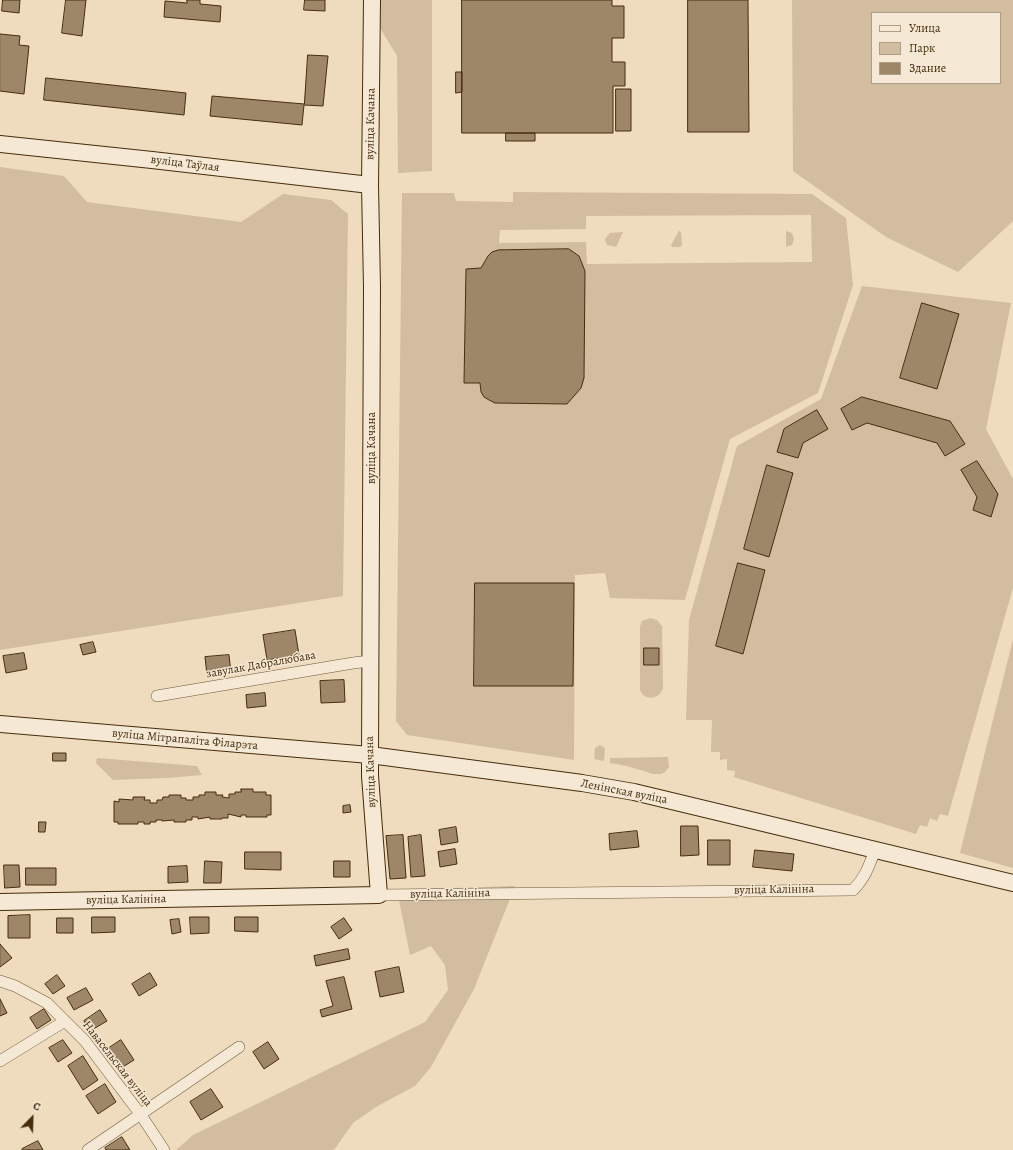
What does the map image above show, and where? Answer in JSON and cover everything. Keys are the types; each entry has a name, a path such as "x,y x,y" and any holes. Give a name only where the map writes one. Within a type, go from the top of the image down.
{"main road":[{"name":"вуліца Качана","path":"372,0 370,186 372,287 370,776 379,895"},
{"name":"вуліца Таўлая","path":"0,144 152,160 370,186"},
{"name":"вуліца Мітрапаліта Філарэта","path":"0,724 370,755"},
{"name":"Ленінская вуліца","path":"370,755 582,782 626,791 1013,883"},
{"name":"вуліца Калініна","path":"0,902 379,895"}],"street":[{"name":"завулак Дабралюбава","path":"157,696 370,661"},
{"name":"вуліца Калініна","path":"379,895 853,890 867,873 875,850"},
{"name":"Навасельская вуліца","path":"0,981 15,986 47,1003 85,1041 141,1115 164,1150"},
{"path":"0,1061 65,1021"},
{"path":"88,1150 239,1047"}],"green space":[{"path":"378,0 432,0 432,171 398,173 397,56 377,23"},
{"path":"792,0 1013,0 1013,221 958,272 886,237 793,171"},
{"path":"0,167 64,176 87,202 241,222 283,194 331,200 348,214 343,596 0,650"},
{"path":"513,192 812,194 846,218 853,285 818,393 730,439 685,600 610,598 605,573 575,575 574,760 407,735 396,721 402,193 454,193 456,201 513,202","holes":["811,215 812,262 587,264 586,242 499,243 500,230 586,229 586,216","569,249 579,256 585,271 567,404 495,403 483,396 480,383 464,383 466,270 481,268 492,252","475,583 574,583 573,686 475,686"]},
{"path":"679,231 681,232 682,245 680,247 672,247 671,245"},
{"path":"786,231 792,233 794,239 792,245 786,247"},
{"path":"623,232 616,247 607,245 605,239 610,233"},
{"path":"862,286 1011,303 986,429 1013,479 1013,588 948,816 940,814 937,821 930,818 927,827 920,825 916,834 734,777 735,771 727,770 727,759 720,760 720,752 711,752 712,720 686,720 689,620 737,446 821,399"},
{"path":"650,618 657,620 662,626 663,688 659,695 652,698 642,694 640,690 640,626 642,621"},
{"path":"1013,639 1013,868 960,853"},
{"path":"600,745 605,748 604,761 594,759 595,748"},
{"path":"668,757 669,767 661,774 653,774 627,766 610,763 610,758"},
{"path":"97,758 197,766 202,775 113,780 96,763"},
{"path":"515,886 474,989 431,1067 415,1086 376,1107 353,1123 334,1150 176,1150 193,1135 425,1022 448,990 445,965 431,946 410,955 397,890"}],"building":[{"path":"3,0 20,0 19,13 2,11"},
{"path":"66,0 86,0 82,36 62,33"},
{"path":"187,0 200,0 200,4 221,6 220,22 164,17 165,1 187,3"},
{"path":"305,0 325,0 325,11 304,10"},
{"path":"462,0 612,0 612,6 624,6 624,38 612,38 612,62 625,62 625,86 613,86 613,133 462,133"},
{"path":"688,0 748,0 749,132 688,132"},
{"path":"0,34 20,36 19,45 29,46 24,94 0,91"},
{"path":"308,55 328,56 323,106 304,105 302,125 210,116 212,96 304,104"},
{"path":"456,72 462,72 462,92 456,93"},
{"path":"46,78 186,93 184,115 44,100"},
{"path":"616,89 631,89 631,131 616,131"},
{"path":"506,133 535,133 535,141 506,141"},
{"path":"569,249 579,256 585,271 584,378 581,388 567,404 495,403 489,400 484,397 481,392 480,383 464,383 466,269 481,268 488,256 492,252 498,250"},
{"path":"922,303 959,314 937,389 900,378"},
{"path":"862,397 950,421 965,444 945,456 937,443 867,423 852,430 841,409"},
{"path":"817,410 828,429 803,443 798,458 777,452 784,429"},
{"path":"977,461 998,494 991,517 973,510 977,497 961,470"},
{"path":"767,465 793,473 769,557 744,549"},
{"path":"738,563 765,570 743,654 716,646"},
{"path":"475,583 574,583 573,686 474,686"},
{"path":"295,630 299,655 267,660 263,635"},
{"path":"93,642 96,652 83,655 80,645"},
{"path":"644,648 659,648 659,665 644,665"},
{"path":"24,653 27,669 6,673 3,656"},
{"path":"229,655 231,673 207,675 205,657"},
{"path":"344,680 345,702 321,703 320,681"},
{"path":"265,693 266,706 247,708 246,695"},
{"path":"53,753 66,753 66,761 53,761"},
{"path":"241,789 253,789 253,792 266,792 266,795 271,795 271,815 267,815 267,817 246,817 246,815 241,815 241,817 228,814 228,818 222,819 210,819 210,817 198,819 198,817 192,817 192,820 186,820 186,822 156,820 156,822 150,822 150,824 138,822 138,824 118,824 118,822 114,822 114,801 119,802 119,799 133,800 133,797 145,797 144,800 150,800 150,803 157,803 157,800 162,800 163,797 169,797 169,795 181,795 181,798 193,800 193,797 205,795 205,792 216,792 216,795 223,795 222,797 229,798 229,794 241,792"},
{"path":"350,805 351,812 343,813 343,806"},
{"path":"39,822 46,822 45,832 39,832"},
{"path":"681,826 698,826 699,855 681,856"},
{"path":"456,827 458,842 441,845 439,830"},
{"path":"637,831 639,847 610,850 609,834"},
{"path":"403,835 406,878 390,879 386,836"},
{"path":"421,835 425,876 411,877 408,837"},
{"path":"708,840 730,840 730,865 708,865"},
{"path":"455,849 457,864 440,867 438,852"},
{"path":"755,850 794,854 792,871 753,867"},
{"path":"245,852 281,852 281,870 245,869"},
{"path":"205,861 222,862 221,883 204,883"},
{"path":"334,861 350,861 350,877 334,877"},
{"path":"4,865 19,865 20,887 5,888"},
{"path":"187,866 188,882 168,883 168,867"},
{"path":"26,868 56,868 56,885 26,885"},
{"path":"30,915 30,938 8,938 8,916"},
{"path":"92,917 115,917 115,932 92,933"},
{"path":"190,917 209,917 209,933 191,934"},
{"path":"235,917 258,917 258,932 235,931"},
{"path":"57,918 73,918 73,933 57,933"},
{"path":"344,918 352,930 339,939 331,927"},
{"path":"179,919 181,932 172,934 170,920"},
{"path":"0,944 12,958 0,967"},
{"path":"348,949 350,959 316,966 314,956"},
{"path":"399,967 404,992 380,997 375,972"},
{"path":"150,973 157,985 139,996 132,984"},
{"path":"57,975 65,986 53,994 45,984"},
{"path":"344,977 352,1009 322,1017 320,1010 333,1006 326,981"},
{"path":"86,988 93,1000 74,1010 67,998"},
{"path":"0,999 7,1013 0,1016"},
{"path":"44,1009 51,1020 37,1029 30,1018"},
{"path":"100,1010 107,1021 90,1031 84,1021"},
{"path":"63,1040 72,1053 58,1062 49,1048"},
{"path":"121,1040 134,1060 121,1068 109,1048"},
{"path":"268,1042 279,1059 264,1069 253,1052"},
{"path":"83,1056 98,1080 83,1090 68,1066"},
{"path":"105,1084 116,1102 98,1114 86,1096"},
{"path":"211,1089 223,1107 201,1120 190,1102"},
{"path":"122,1137 130,1150 106,1150 105,1148"},
{"path":"38,1141 43,1150 22,1150 22,1149"}]}
